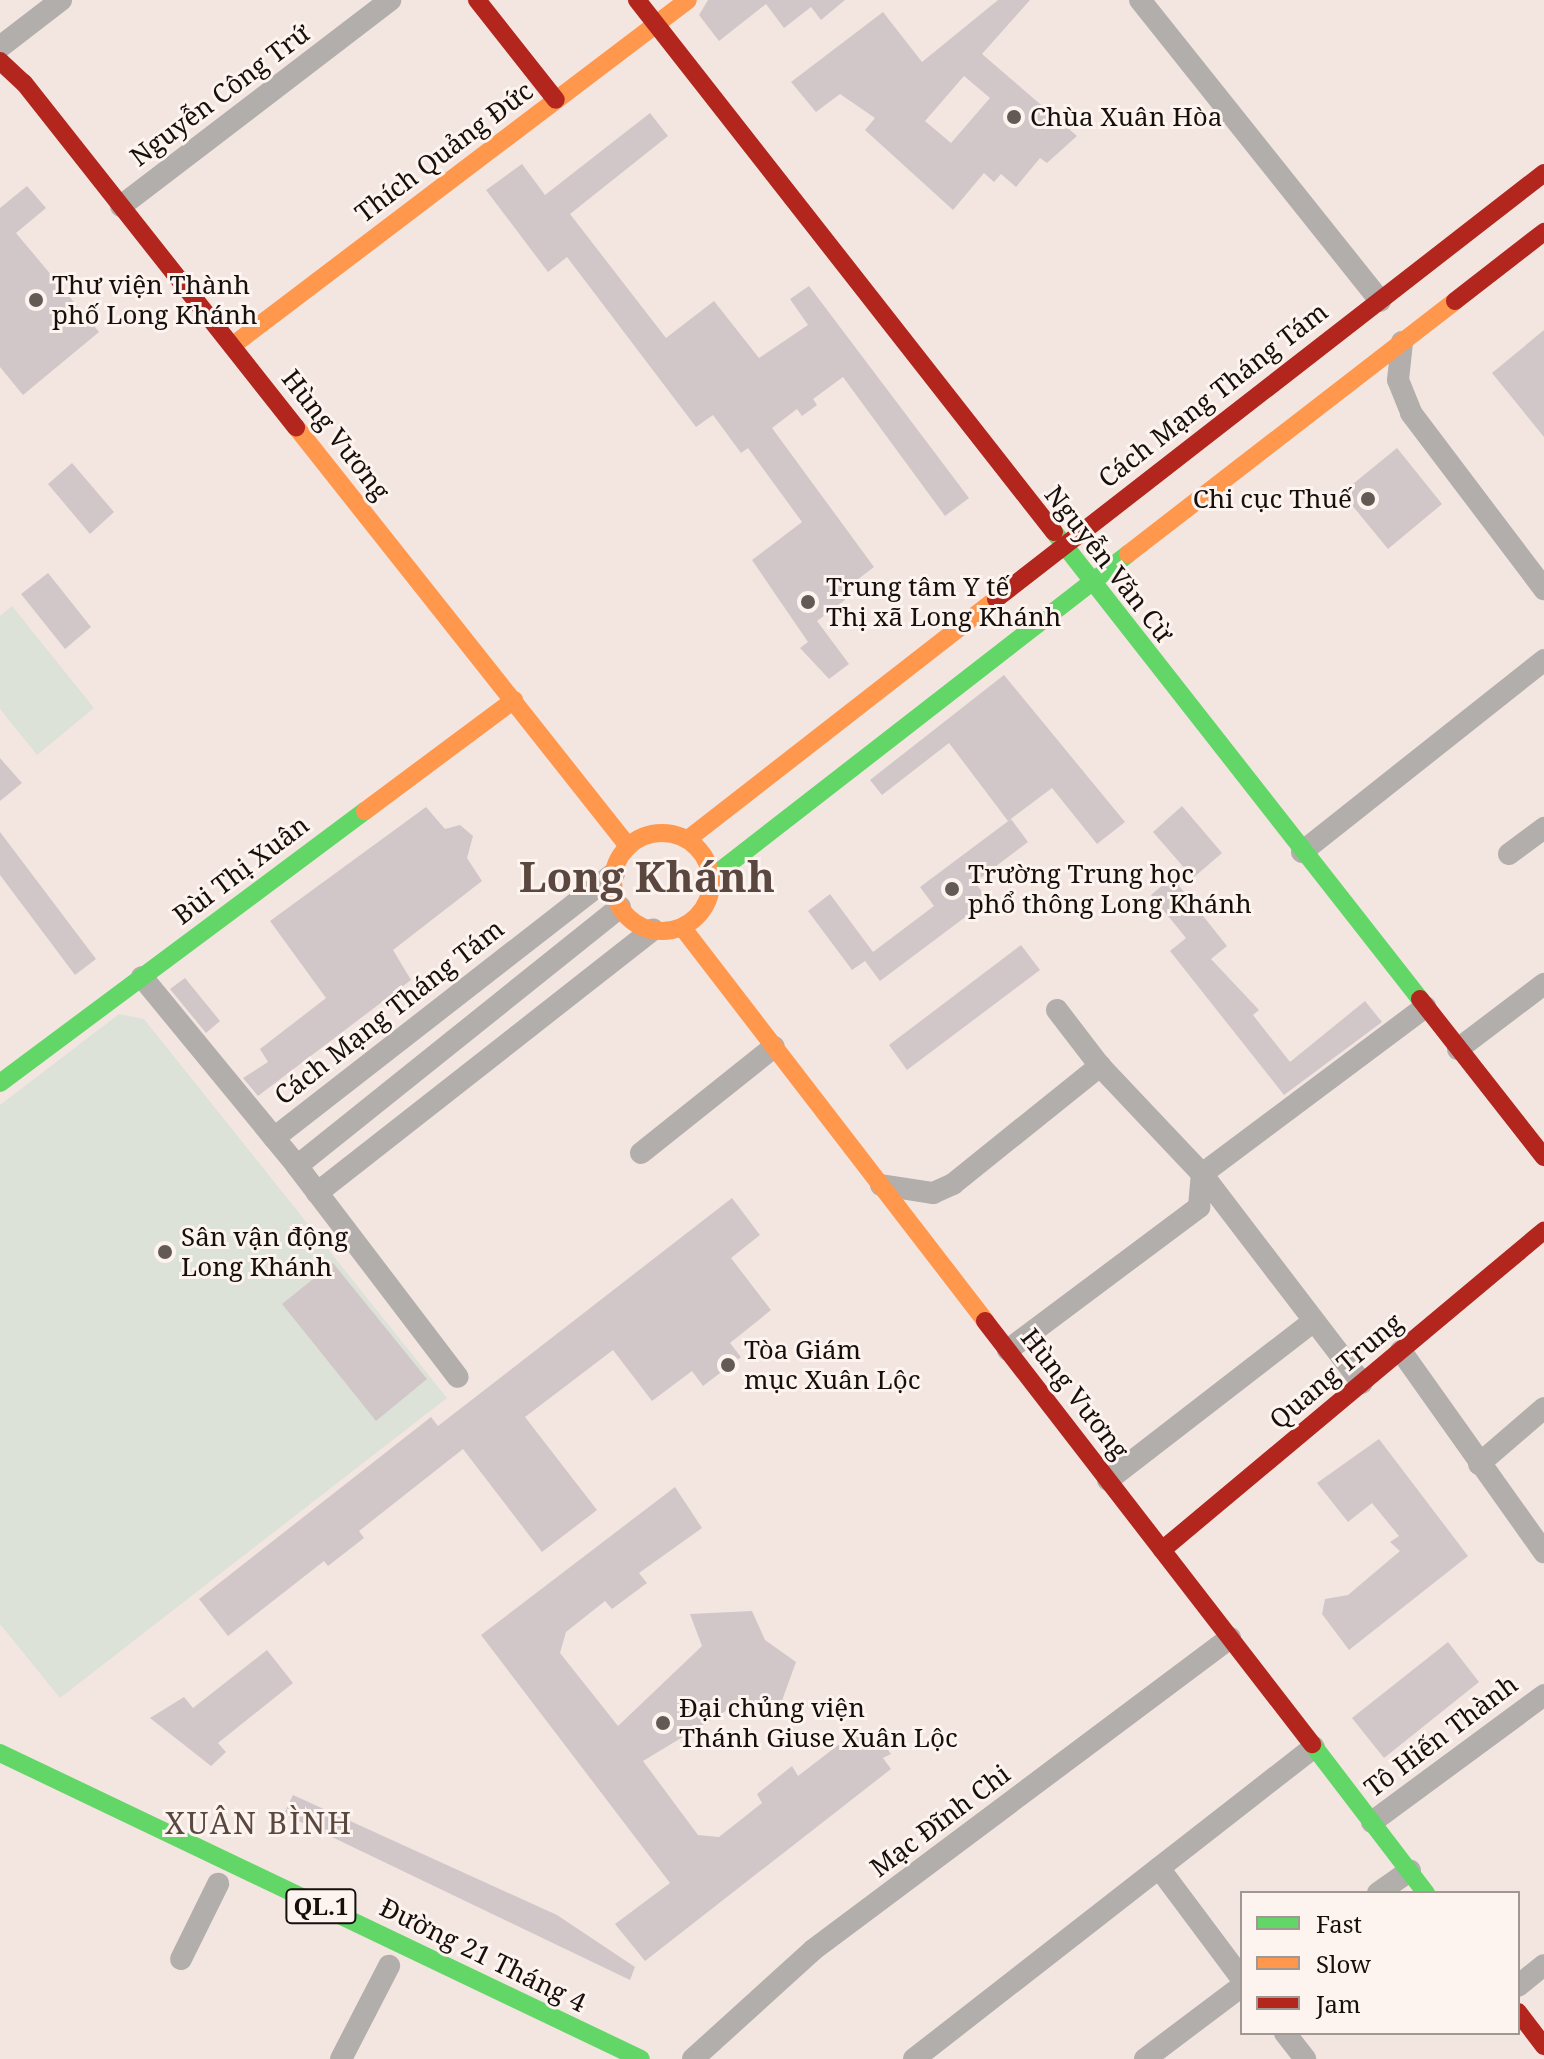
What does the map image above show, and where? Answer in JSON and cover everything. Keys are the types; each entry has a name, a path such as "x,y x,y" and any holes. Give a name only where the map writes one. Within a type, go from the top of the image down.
{"main road":[{"path":"477,0 556,100"},
{"name":"Nguyễn Văn Cừ","path":"637,0 1090,584 1544,1157"},
{"name":"Thích Quảng Đức","path":"232,346 688,0"},
{"name":"Hùng Vương","path":"0,61 24,83 628,846"},
{"name":"Cách Mạng Tháng Tám","path":"688,839 1544,173"},
{"path":"712,877 1544,232"},
{"name":"Bùi Thị Xuân","path":"0,1083 514,700"},
{"path":"668,832 688,839 705,855 712,877 710,897 699,915 682,927 653,930 640,926 620,907 614,873 628,846 646,834 668,832"},
{"name":"Hùng Vương","path":"682,927 1425,1891"},
{"name":"Quang Trung","path":"1162,1550 1544,1231"},
{"name":"Đường 21 Tháng 4","path":"0,1753 641,2059"},
{"path":"1520,2015 1544,2046"}],"street":[{"path":"0,47 61,0"},
{"name":"Nguyễn Công Trứ","path":"121,206 390,0"},
{"path":"1140,0 1380,301"},
{"path":"1402,342 1398,380 1411,413 1544,589"},
{"path":"1302,852 1544,660"},
{"path":"1509,854 1544,828"},
{"name":"Cách Mạng Tháng Tám","path":"274,1138 614,873"},
{"path":"297,1166 620,907"},
{"path":"317,1193 653,930"},
{"path":"142,977 297,1166 458,1377"},
{"path":"1458,1049 1544,984"},
{"path":"1008,1350 1199,1207 1202,1174 1425,1007"},
{"path":"1057,1010 1100,1066 1202,1174 1362,1383"},
{"path":"641,1153 774,1047"},
{"path":"881,1185 933,1193 953,1184 1100,1066"},
{"path":"1108,1480 1314,1321"},
{"path":"1401,1351 1544,1552"},
{"path":"1479,1464 1544,1408"},
{"name":"Mạc Đĩnh Chi","path":"693,2059 813,1950 1230,1638"},
{"name":"Tô Hiến Thành","path":"1372,1822 1544,1695"},
{"path":"914,2059 1314,1747"},
{"path":"1159,1868 1240,1976"},
{"path":"1381,1891 1410,1871"},
{"path":"181,1959 218,1884"},
{"path":"1520,1984 1544,1965"},
{"path":"341,2059 389,1966"},
{"path":"1145,2059 1240,1988"},
{"path":"1287,2035 1305,2059"}],"shaded area":[{"path":"12,606 94,708 37,755 0,709 0,616"},
{"name":"Sân vận động Long Khánh","path":"119,1014 144,1019 447,1398 60,1698 0,1624 0,1105"}],"building":[{"path":"708,0 845,0 821,20 811,7 784,28 766,4 719,41 699,15"},
{"path":"998,0 1030,0 982,54 1077,136 1047,163 1040,158 1016,187 1001,174 994,182 984,173 953,210 865,130 875,118 840,94 816,112 791,82 883,12 922,62","holes":["964,76 990,98 951,143 925,121"]},
{"path":"650,113 668,136 570,214 666,338 714,301 759,358 808,325 790,299 809,286 969,498 945,516 843,377 813,399 817,405 802,416 797,409 772,428 874,567 840,593 845,600 817,621 849,664 829,679 800,648 808,642 752,560 802,522 748,448 741,453 713,415 696,427 567,257 548,272 486,190 522,164 545,195"},
{"name":"Thư viện Thành phố Long Khánh","path":"27,186 46,208 16,233 99,332 23,395 0,367 0,208"},
{"path":"1544,330 1544,437 1492,373"},
{"path":"1397,448 1442,504 1388,549 1342,493"},
{"path":"72,463 114,512 90,534 48,484"},
{"path":"48,573 91,627 65,649 21,594"},
{"path":"1004,675 1125,822 1097,844 1052,788 1008,821 949,743 882,795 870,780"},
{"path":"0,758 22,783 0,801"},
{"path":"1182,806 1222,853 1193,878 1153,832"},
{"path":"426,807 445,829 460,825 473,836 467,858 482,881 393,950 411,980 258,1096 243,1078 268,1062 260,1049 326,998 270,921"},
{"name":"Trường Trung học phổ thông Long Khánh","path":"1011,819 1028,842 975,882 988,900 880,981 865,961 852,970 808,911 830,894 873,952 934,906 920,887"},
{"path":"0,832 96,959 75,975 0,875"},
{"path":"1172,877 1227,946 1211,959 1259,1010 1253,1015 1290,1062 1365,1001 1382,1022 1284,1095 1170,951 1186,938 1151,895"},
{"path":"1021,945 1040,970 907,1070 889,1045"},
{"path":"185,978 220,1021 206,1033 170,989"},
{"path":"732,1198 760,1235 731,1258 771,1310 730,1343 741,1357 703,1386 692,1371 652,1401 613,1350 525,1417 597,1510 542,1552 463,1449 359,1531 364,1538 328,1566 324,1561 228,1636 199,1599 431,1417 438,1426"},
{"path":"333,1263 427,1379 376,1421 282,1304"},
{"path":"1379,1439 1468,1556 1349,1650 1322,1614 1325,1599 1348,1595 1400,1551 1390,1542 1399,1536 1372,1503 1348,1522 1317,1483"},
{"name":"Đại chủng viện Thánh Giuse Xuân Lộc","path":"675,1487 702,1528 639,1573 647,1583 612,1609 605,1601 566,1632 560,1653 618,1726 702,1646 690,1614 752,1611 765,1640 796,1662 775,1720 739,1703 643,1761 698,1835 719,1837 762,1803 757,1794 792,1766 798,1776 859,1729 869,1741 877,1735 891,1754 883,1758 891,1769 645,1961 615,1924 670,1883 481,1635"},
{"path":"1448,1642 1479,1682 1384,1758 1352,1718"},
{"path":"267,1650 293,1683 218,1743 226,1752 211,1766 150,1718 184,1697 193,1708"},
{"path":"293,1795 557,1915 635,1967 630,1980 284,1814"}],"traffic: fast":[{"path":"1054,532 1420,999"},
{"path":"712,877 1128,554"},
{"path":"0,1083 365,811"},
{"path":"1312,1744 1424,1891"},
{"path":"0,1753 641,2059"}],"traffic: slow":[{"path":"232,346 688,0"},
{"path":"1128,554 1455,301"},
{"path":"296,427 628,846"},
{"path":"688,839 996,599"},
{"path":"365,811 514,700"},
{"path":"662,833 681,837 697,847 707,863 711,882 707,901 697,917 681,927 662,931 643,927 627,917 617,901 613,882 617,863 627,847 643,837 662,833"},
{"path":"682,927 985,1321"}],"traffic: jam":[{"path":"477,0 556,100"},
{"path":"637,0 1054,532"},
{"path":"0,61 24,83 296,427"},
{"path":"996,599 1544,173"},
{"path":"1455,301 1544,232"},
{"path":"1420,999 1544,1157"},
{"path":"1162,1550 1544,1231"},
{"path":"985,1321 1312,1744"},
{"path":"1520,2015 1544,2046"}],"place":[{"name":"Chùa Xuân Hòa","path":"1014,117"},
{"name":"Thư viện Thành phố Long Khánh","path":"36,300"},
{"name":"Chi cục Thuế","path":"1368,499"},
{"name":"Trung tâm Y tế Thị xã Long Khánh","path":"808,602"},
{"name":"Trường Trung học phổ thông Long Khánh","path":"952,889"},
{"name":"Sân vận động Long Khánh","path":"165,1252"},
{"name":"Tòa Giám mục Xuân Lộc","path":"728,1365"},
{"name":"Đại chủng viện Thánh Giuse Xuân Lộc","path":"663,1723"}],"district":[{"name":"Long Khánh","path":"647,876"},
{"name":"XUÂN BÌNH","path":"259,1823"}]}
